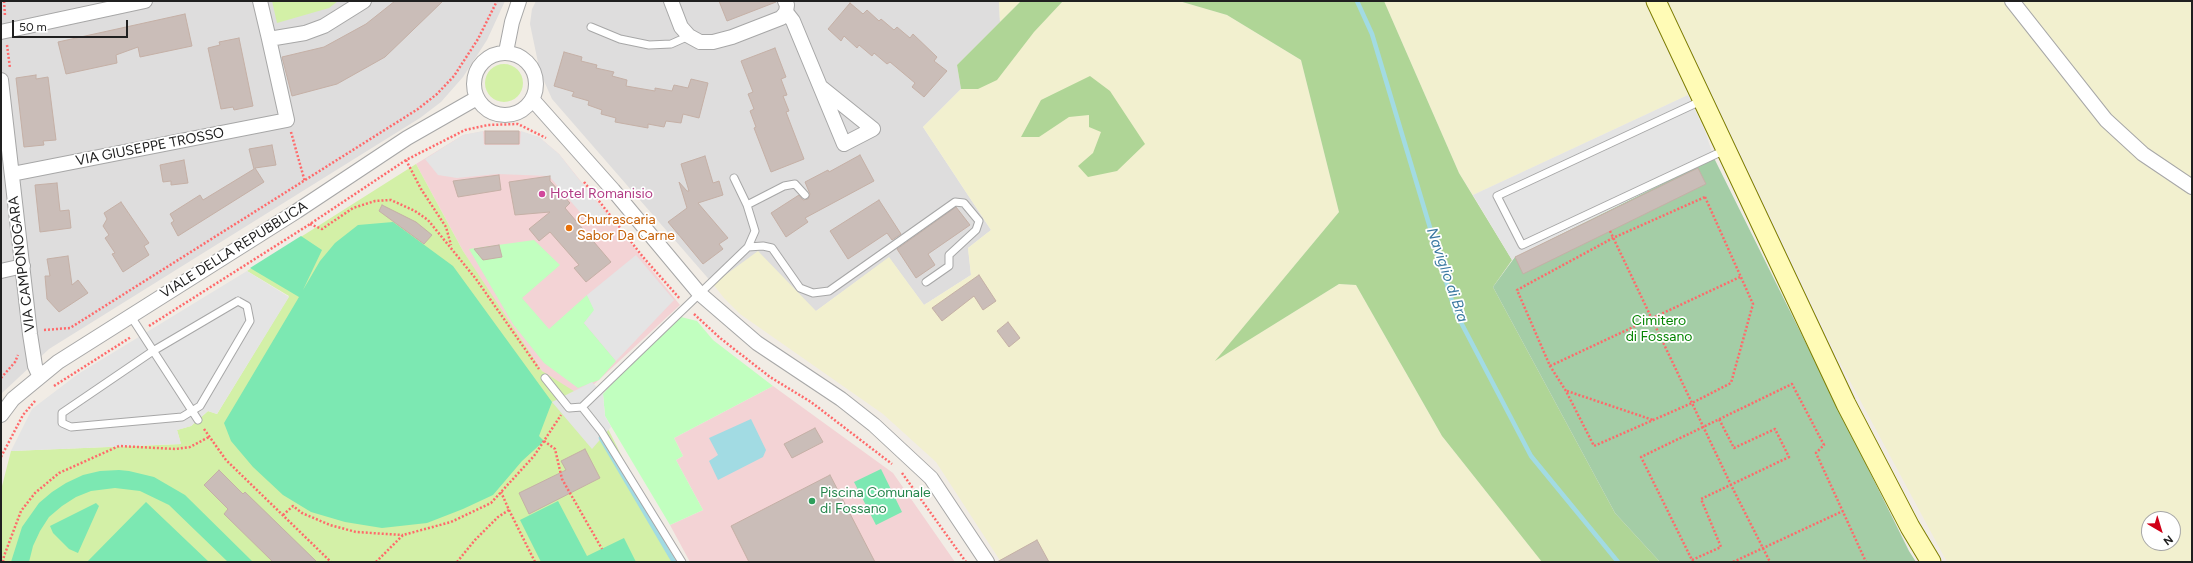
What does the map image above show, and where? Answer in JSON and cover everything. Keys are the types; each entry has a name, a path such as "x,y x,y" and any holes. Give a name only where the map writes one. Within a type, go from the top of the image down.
{"main road":[{"path":"1656,1 1846,404 1910,527 1931,562"}],"street":[{"path":"1,32 106,6 145,1"},
{"path":"260,1 287,120"},
{"path":"269,39 305,33 324,26 364,1"},
{"path":"506,52 512,22 519,1"},
{"path":"671,1 681,27 689,36 700,42 722,41 781,18 786,7"},
{"path":"2012,1 2106,120 2143,154 2192,187"},
{"path":"786,7 822,88"},
{"path":"506,52 518,56 529,63 535,74 536,87 532,99 523,109 511,114 498,114 486,108 478,98 474,86 476,73 483,62 493,55 506,52"},
{"name":"VIA CAMPONOGARA","path":"1,80 30,334 35,366 39,375"},
{"name":"VIALE DELLA REPUBBLICA","path":"1,415 13,399 39,375 130,315 297,211 407,138 478,98"},
{"path":"532,99 613,190 699,293 757,344 841,399 904,451 931,478 987,562"},
{"name":"VIA GIUSEPPE TROSSO","path":"12,174 287,120"},
{"path":"1,271 23,266"}],"lane":[{"path":"591,27 620,39 649,45 671,44 689,36"},
{"path":"1703,100 1497,196 1522,245 1726,150"},
{"path":"545,378 569,408 582,407 686,305 748,247 755,231 747,205 734,178"},
{"path":"747,205 784,186 795,184 805,195"},
{"path":"748,247 763,246 772,248 800,288 813,293 829,291 955,202 964,202 979,221 976,230 949,255 949,266 926,282"},
{"path":"238,301 247,306 250,321 200,406 182,417 71,427 62,422 62,413 152,350 238,301"},
{"path":"130,315 198,420"},
{"path":"582,407 601,431 682,562"}],"path":[{"path":"1,378 15,362 18,355 21,336 50,329 62,331 70,328 418,109 437,94 454,76 467,57 497,1"},
{"path":"287,120 304,182"},
{"path":"51,388 310,224 406,160 465,130 488,125 518,124 548,139"},
{"path":"406,160 421,189 446,226 452,248"},
{"path":"582,178 643,257 686,305 720,338 770,377 811,402 895,467"},
{"path":"1705,197 1753,304 1731,383 1692,403 1594,446 1566,391 1550,366 1517,290 1613,238 1705,197"},
{"path":"310,224 322,228 353,208 375,201 391,200 415,211 428,220 452,248 476,279 545,378"},
{"path":"1610,231 1651,320 1770,562"},
{"path":"1550,366 1740,277"},
{"path":"1719,419 1734,448 1776,429 1789,457 1701,499 1721,547 1693,561 1641,457 1703,426 1792,384 1824,446 1816,453 1866,562"},
{"path":"1566,391 1654,420"},
{"path":"1,457 23,415 39,396"},
{"path":"283,515 293,506 302,512 356,532 403,535 451,522 491,504 534,456 562,414 569,408"},
{"path":"198,420 226,460 332,562"},
{"path":"3,562 21,511 35,493 59,473 119,446 176,450 190,447 209,436"},
{"path":"544,441 555,449 562,479 602,549"},
{"path":"901,472 966,562"},
{"path":"501,492 535,562"},
{"path":"457,562 475,540 498,517 509,510"},
{"path":"1733,562 1764,549 1843,511"},
{"path":"376,562 403,535"}],"shaded area":[{"path":"1,1 505,1 487,40 463,77 441,102 420,118 49,349 1,394"},
{"path":"536,1 999,1 1000,22 957,65 961,89 923,127 991,230 968,248 971,275 924,305 889,258 816,311 713,284 552,99 540,72 530,24 532,9"},
{"path":"999,1 1021,1 1000,22"},
{"path":"1063,1 1179,1 1227,15 1301,60 1339,212 1216,360 1339,284 1356,285 1442,436 1542,562 1001,562 936,462 883,414 740,314 724,298 713,284 758,251 816,311 889,257 924,305 971,275 968,248 991,230 923,127 961,89 978,89"},
{"path":"1384,1 1644,1 1688,95 1473,195 1459,173"},
{"path":"1668,1 2005,1 2105,126 2148,167 2192,195 2192,562 1947,562 1837,357"},
{"path":"2021,1 2192,1 2192,182 2155,158 2114,119"},
{"path":"1688,95 1705,131 1714,158 1515,257 1512,260 1473,195"},
{"path":"483,131 484,145 520,145 521,131 539,137 559,154 611,220 591,225 549,176 497,174 457,178 438,175 425,159 463,135"},
{"path":"485,131 519,131 539,137 559,154 680,305 577,400 542,371 514,333 463,251 416,164 463,135"},
{"path":"636,255 674,300 616,361 584,323 594,310 587,295"},
{"path":"247,271 289,297 217,414 208,411 191,426 177,430 181,444 11,451 32,409 78,374"},
{"path":"592,382 603,394 605,416 611,427 592,449 552,402"},
{"path":"773,386 893,473 955,562 690,562 670,525 703,510 676,460 683,456 674,438"}],"green space":[{"path":"272,1 338,1 329,8 277,23"},
{"path":"1021,1 1063,1 1034,32 997,80 978,89 961,89 957,65"},
{"path":"1179,1 1384,1 1459,173 1512,260 1493,287 1615,513 1660,562 1542,562 1442,436 1356,285 1339,284 1215,361 1339,212 1301,60 1227,15"},
{"path":"504,64 514,67 520,73 523,83 520,93 514,99 504,102 494,99 488,93 485,83 488,73 494,67"},
{"path":"1090,76 1110,91 1145,144 1117,171 1088,177 1078,166 1093,153 1101,132 1089,127 1089,115 1069,117 1039,137 1021,137 1041,100"},
{"name":"Cimitero di Fossano","path":"1714,158 1909,551 1916,562 1660,562 1615,513 1493,287 1515,257"},
{"path":"416,164 463,251 542,371 596,405 675,562 1,562 1,490 11,451 181,444 177,430 191,426 208,411 217,414 289,296 247,271"},
{"path":"393,222 453,266 552,402 539,436 544,441 522,461 493,495 427,523 382,528 345,522 311,512 283,495 253,467 231,441 224,423 299,297 250,268 301,236 322,250 303,290 320,261 335,243 358,225"},
{"path":"534,240 560,265 522,298 549,329 587,295 595,310 584,323 616,361 599,380 578,388 544,363 513,324 469,249"},
{"path":"681,317 697,321 713,340 773,386 674,438 683,456 676,460 703,510 670,525 605,416 603,394 618,377"},
{"path":"881,469 902,512 876,525 854,482"},
{"path":"119,470 154,477 185,495 253,562 228,562 169,505 140,491 115,488 91,491 76,497 62,506 49,517 40,531 33,546 29,562 11,562 22,527 39,503 66,483 83,475 100,471"},
{"path":"558,501 587,556 624,538 636,562 541,562 520,520"},
{"path":"146,502 209,562 87,562"},
{"path":"96,503 99,506 78,553 69,549 53,533 50,526"}],"water":[{"path":"751,419 766,450 763,457 718,480 709,461 718,455 709,438"}],"building":[{"path":"395,1 443,1 385,57 337,84 292,96 282,57 324,47 366,24"},
{"path":"719,1 776,1 776,2 727,21"},
{"path":"850,3 863,14 867,10 879,21 881,19 894,30 897,27 910,38 913,34 937,57 934,61 947,71 924,97 912,87 915,83 890,62 887,64 874,53 872,56 859,45 857,48 844,36 841,41 828,29"},
{"path":"185,14 192,46 140,57 138,47 116,55 117,63 66,74 58,42"},
{"path":"239,38 253,106 234,110 233,107 221,109 208,48 220,45 219,42"},
{"path":"775,48 786,77 781,79 787,95 783,96 789,111 786,112 804,159 771,172 754,128 756,127 750,111 754,109 748,94 753,92 741,61"},
{"path":"564,52 582,57 581,61 597,65 596,68 614,72 612,76 627,80 626,86 655,91 655,88 672,91 674,85 688,88 691,79 708,83 699,118 683,114 681,123 666,121 664,127 648,124 648,128 615,122 616,118 601,114 602,110 588,105 589,101 572,96 574,92 554,86"},
{"path":"36,75 36,79 48,77 56,140 43,141 44,145 24,147 16,78"},
{"path":"485,131 519,131 519,144 485,144"},
{"path":"272,145 276,165 255,168 264,182 178,236 171,223 174,221 170,214 200,195 203,200 254,169 249,149"},
{"path":"860,155 874,181 805,218 808,222 786,237 771,213 799,195 803,200 808,199 810,194 805,182 828,170 829,172"},
{"path":"705,156 713,183 719,181 723,195 698,203 728,238 719,244 723,249 703,264 668,222 687,208 679,182 687,191 689,191 681,164"},
{"path":"184,160 188,183 171,185 171,181 163,182 160,165"},
{"path":"1698,168 1706,184 1523,274 1515,257"},
{"path":"499,175 501,190 458,197 453,181"},
{"path":"550,176 550,181 570,203 565,208 611,262 586,282 574,268 579,265 550,232 539,241 529,229 550,212 515,215 509,182"},
{"path":"57,183 60,211 69,210 71,228 40,232 35,185"},
{"path":"879,200 901,234 892,240 887,233 848,259 830,231"},
{"path":"121,202 149,243 144,246 149,255 123,272 112,254 115,253 105,238 109,235 103,226 107,219 104,213"},
{"path":"382,205 416,222 432,235 424,244 379,211"},
{"path":"956,207 970,225 928,254 935,265 916,278 897,249"},
{"path":"499,245 502,257 483,260 474,249"},
{"path":"68,256 72,285 78,280 88,293 59,312 47,299 45,276 50,276 47,259"},
{"path":"979,275 996,301 983,310 974,296 942,321 932,308"},
{"path":"1008,322 1020,338 1009,347 997,331"},
{"path":"815,428 823,442 792,458 784,444"},
{"path":"585,449 600,478 529,514 519,493 566,470 561,461"},
{"path":"219,470 243,494 245,492 317,562 273,562 224,514 228,509 204,485"},
{"name":"Piscina Comunale di Fossano","path":"830,475 875,562 749,562 731,526"},
{"path":"1037,540 1049,562 997,562"}],"waterway":[{"name":"Naviglio di Bra","path":"1357,1 1372,34 1455,311 1531,456 1618,562"},
{"path":"601,438 674,562"}],"place":[{"name":"Hotel Romanisio","path":"542,194"},
{"name":"Churrascaria Sabor Da Carne","path":"569,228"},
{"name":"Piscina Comunale di Fossano","path":"812,501"}]}
